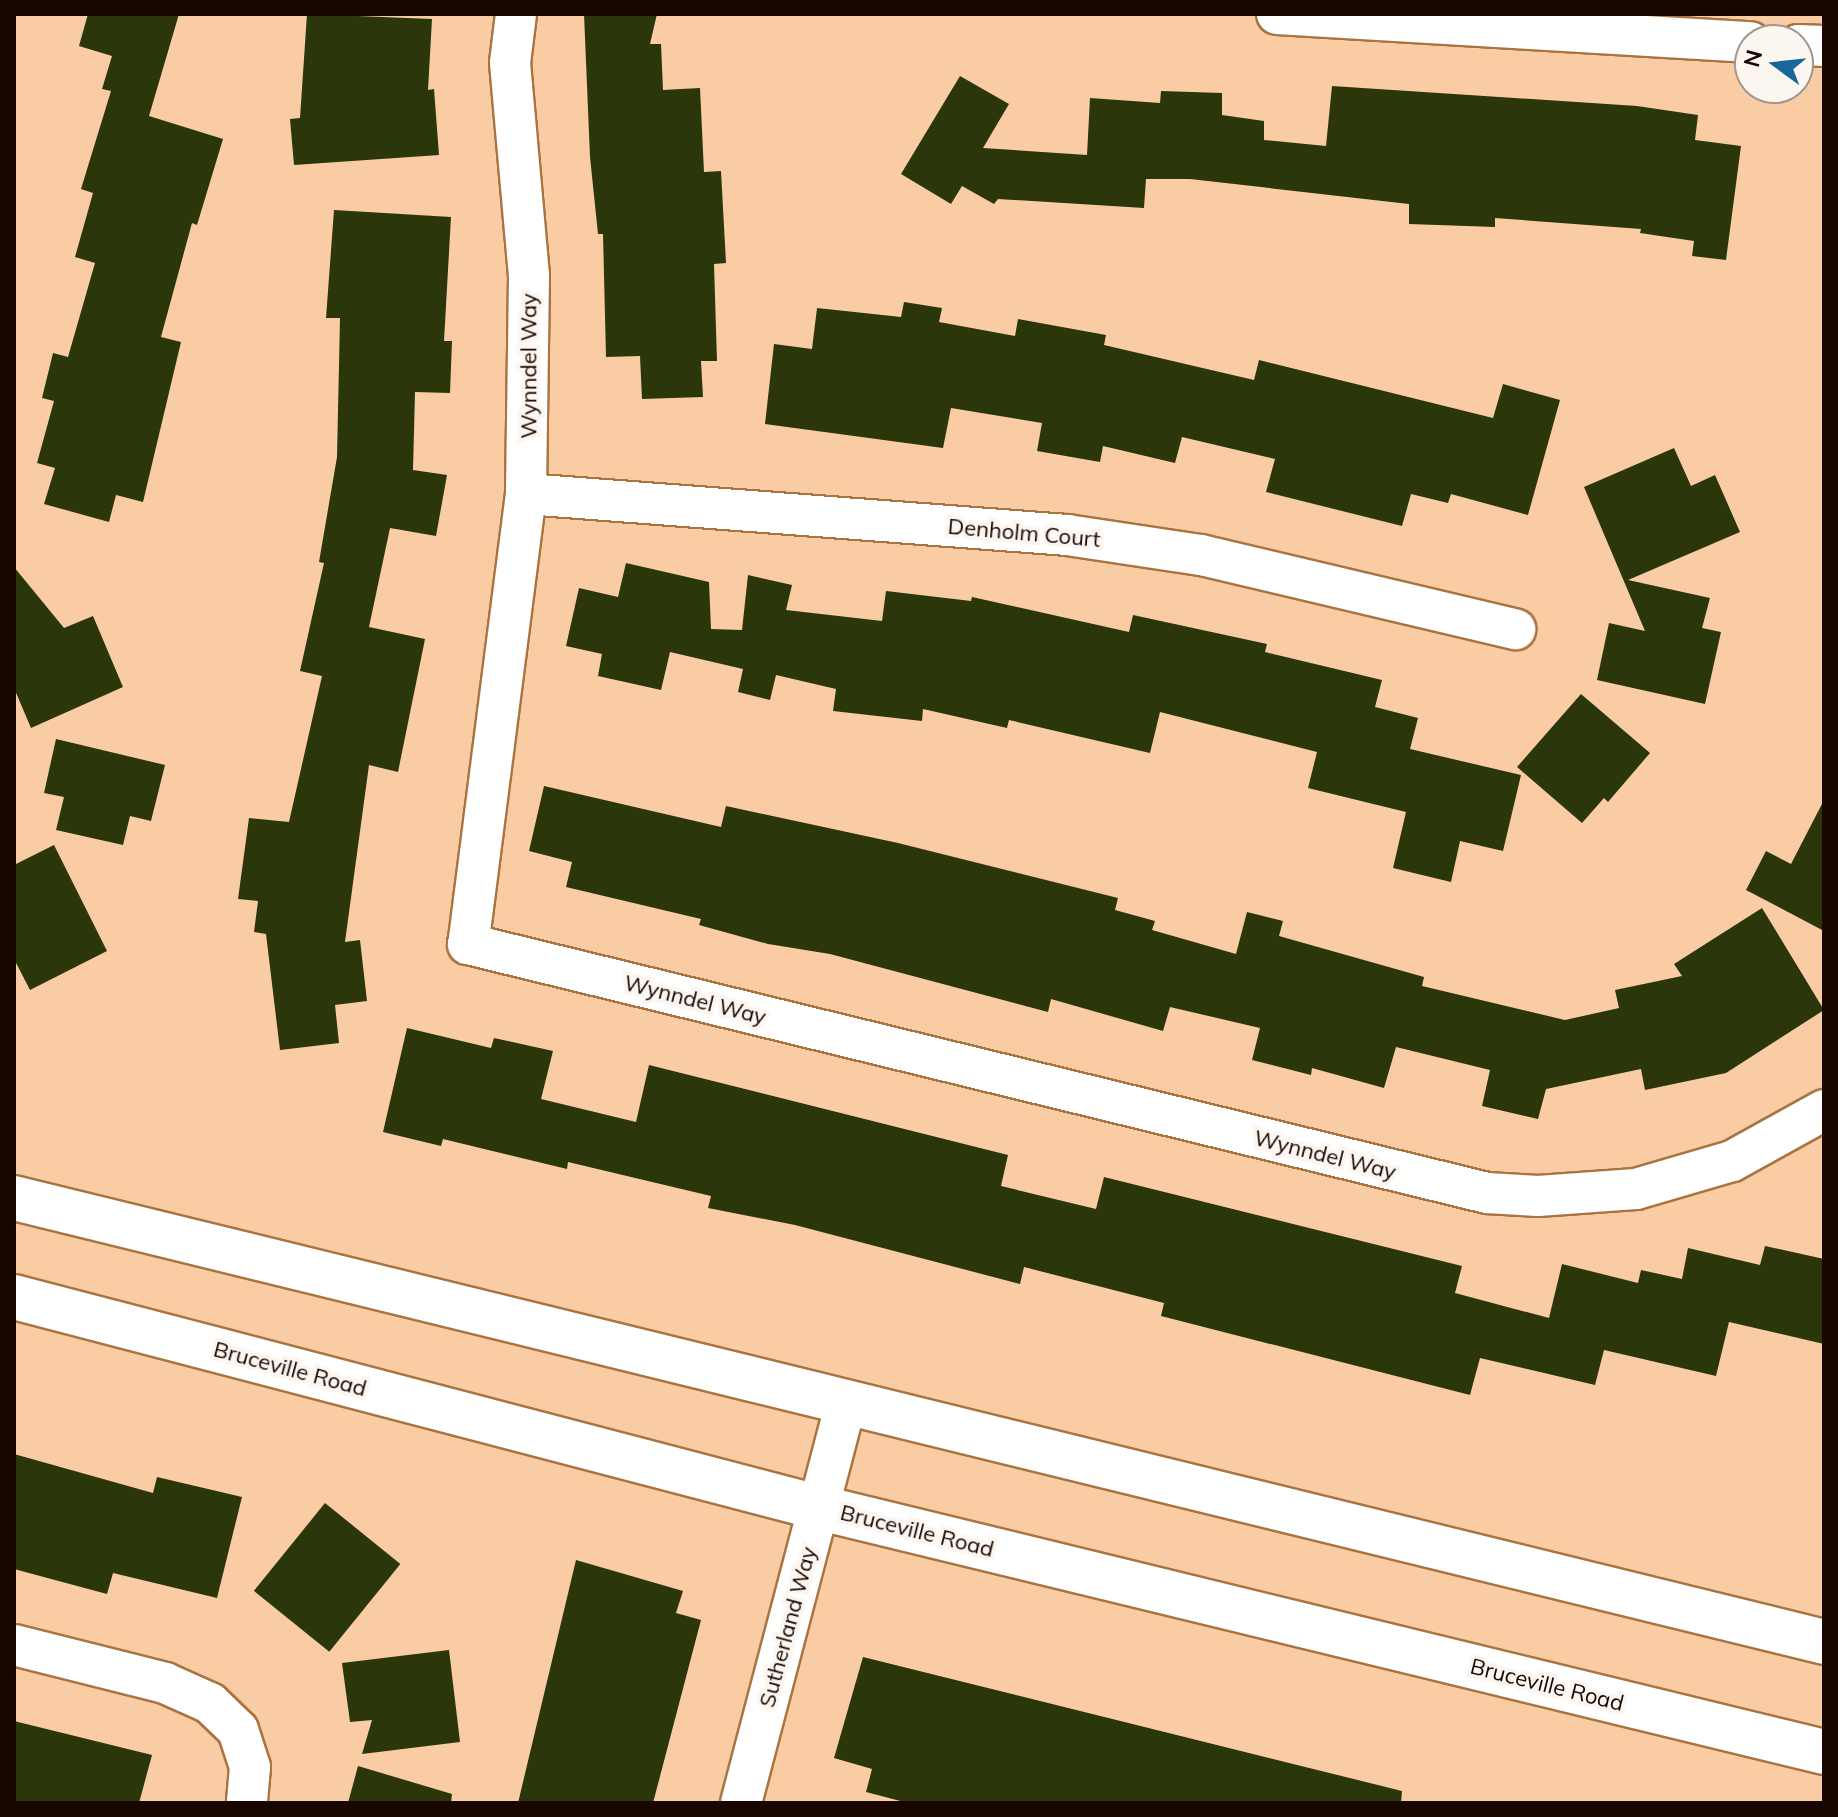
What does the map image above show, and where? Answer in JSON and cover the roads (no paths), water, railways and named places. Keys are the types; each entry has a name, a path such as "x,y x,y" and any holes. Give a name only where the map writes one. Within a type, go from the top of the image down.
{"main road":[{"path":"14,1198 1824,1642"},
{"name":"Bruceville Road","path":"14,1297 821,1508 1824,1752"}],"street":[{"name":"Wynndel Way","path":"516,14 510,63 529,276 526,494 468,944 1487,1193 1538,1196 1636,1189 1732,1161 1824,1110"},
{"path":"1277,14 1734,41"},
{"name":"Denholm Court","path":"526,494 1067,535 1201,555 1515,629"},
{"name":"Sutherland Way","path":"741,1803 846,1404"},
{"path":"14,1645 165,1683 210,1703 238,1730 250,1767 247,1803"}]}
